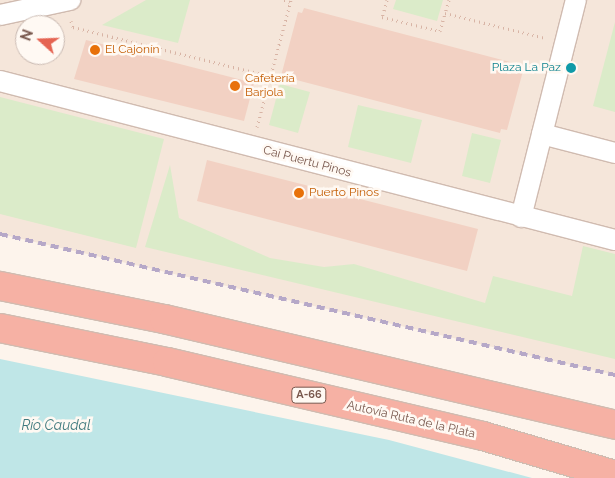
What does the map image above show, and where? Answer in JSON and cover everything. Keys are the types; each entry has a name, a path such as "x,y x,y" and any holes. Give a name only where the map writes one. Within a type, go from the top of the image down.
{"highway":[{"path":"0,286 164,320 615,425"},
{"name":"Autovía Ruta de la Plata","path":"0,328 167,362 483,436 615,475"}],"street":[{"path":"521,217 576,0"},
{"path":"0,15 66,1"},
{"name":"Cai Puertu Pinos","path":"0,81 615,240"},
{"path":"542,134 615,153"}],"path":[{"path":"251,147 291,1 284,0"},
{"path":"387,0 382,17 440,32 449,0"},
{"path":"66,1 73,27 270,76"},
{"path":"445,13 565,43"}],"shaded area":[{"path":"0,0 615,0 615,375 0,234"}],"green space":[{"path":"146,0 190,0 178,43 102,25"},
{"path":"396,0 443,0 437,21 393,9"},
{"path":"615,22 615,112 593,106"},
{"path":"280,84 310,92 298,133 269,125"},
{"path":"0,97 164,139 136,248 0,214"},
{"path":"358,105 422,120 411,163 348,147"},
{"path":"472,133 501,140 490,183 462,176"},
{"path":"170,165 179,218 270,258 324,267 354,264 485,303 493,276 572,296 583,246 615,254 615,359 145,247"}],"water":[{"name":"Río Caudal","path":"0,359 389,440 532,478 0,478"}],"building":[{"path":"304,8 518,64 517,69 523,71 507,130 501,129 500,133 281,76 298,12 302,13"},
{"path":"86,40 254,83 244,121 74,79"},
{"path":"207,160 478,229 467,271 197,201"}],"railway":[{"path":"0,234 615,375"}],"place":[{"name":"El Cajonín","path":"95,50"},
{"name":"Plaza La Paz","path":"571,68"},
{"name":"Cafetería Barjola","path":"235,86"},
{"name":"Puerto Pinos","path":"299,193"}]}
